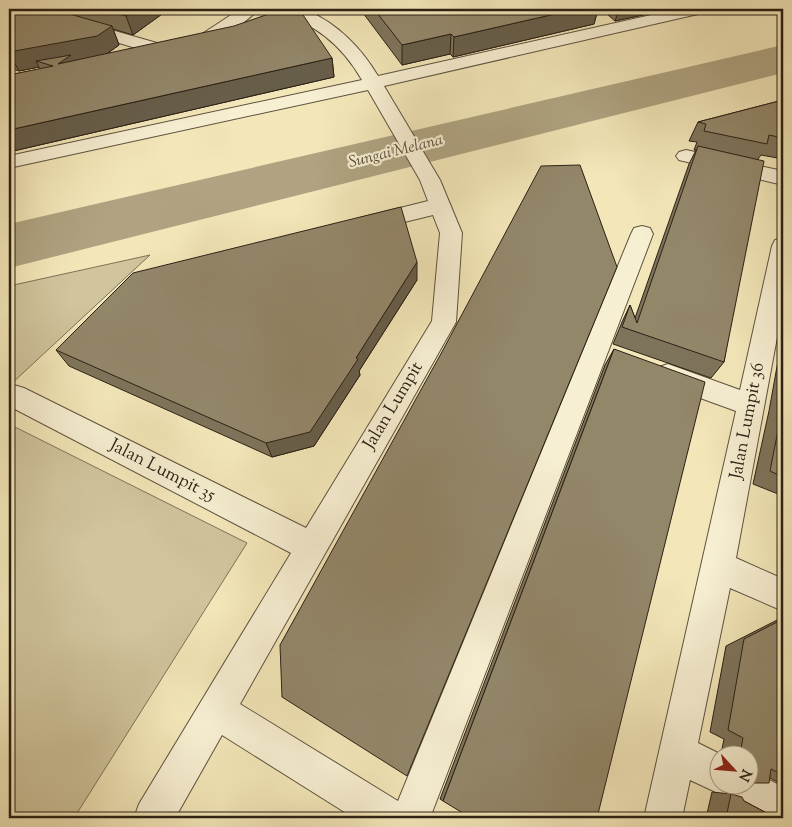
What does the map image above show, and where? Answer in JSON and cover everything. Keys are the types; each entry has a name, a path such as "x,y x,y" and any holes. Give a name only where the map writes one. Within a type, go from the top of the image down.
{"street":[{"path":"22,9 165,51"},
{"path":"127,59 205,40 250,9"},
{"name":"Jalan Lumpit","path":"153,818 444,322 451,232 435,192 360,61 343,42 305,12 281,9"},
{"path":"9,162 373,83 698,9"},
{"path":"595,14 612,29"},
{"path":"686,156 783,178"},
{"path":"345,229 435,192"},
{"path":"411,818 620,358 642,234"},
{"name":"Jalan Lumpit 36","path":"663,818 718,567 783,246"},
{"path":"620,358 751,404"},
{"name":"Jalan Lumpit 35","path":"14,396 311,547"},
{"path":"718,567 783,595"},
{"path":"216,710 389,818"},
{"path":"677,752 710,770"},
{"path":"757,794 783,808"}],"shaded area":[{"path":"150,255 9,386 9,286"},
{"path":"9,424 247,543 74,818 9,818"}],"building":[{"path":"9,9 52,9 112,26 97,36 9,52"},
{"path":"100,9 137,9 126,16"},
{"path":"283,9 299,9 332,58 9,130 9,75 53,66 36,61 71,55 58,64 234,26"},
{"path":"374,9 577,9 454,37 451,34 402,45"},
{"path":"783,100 783,138 769,135 767,144 704,131 706,124 698,122"},
{"path":"698,146 764,161 724,362 622,327 630,305 637,323"},
{"path":"580,165 617,267 407,776 282,697 280,645 443,350 541,166"},
{"path":"401,207 417,262 356,358 358,359 310,432 266,443 56,350 133,273"},
{"path":"614,349 705,382 597,818 471,818 443,801"},
{"path":"783,405 783,477 770,471"},
{"path":"783,619 783,775 771,769 769,783 760,783 760,744 742,744 743,738 728,730 744,639"},
{"path":"731,794 742,797 744,801 776,818 726,818"}],"waterway":[{"name":"Sungai Melana","path":"9,246 783,59"}]}
